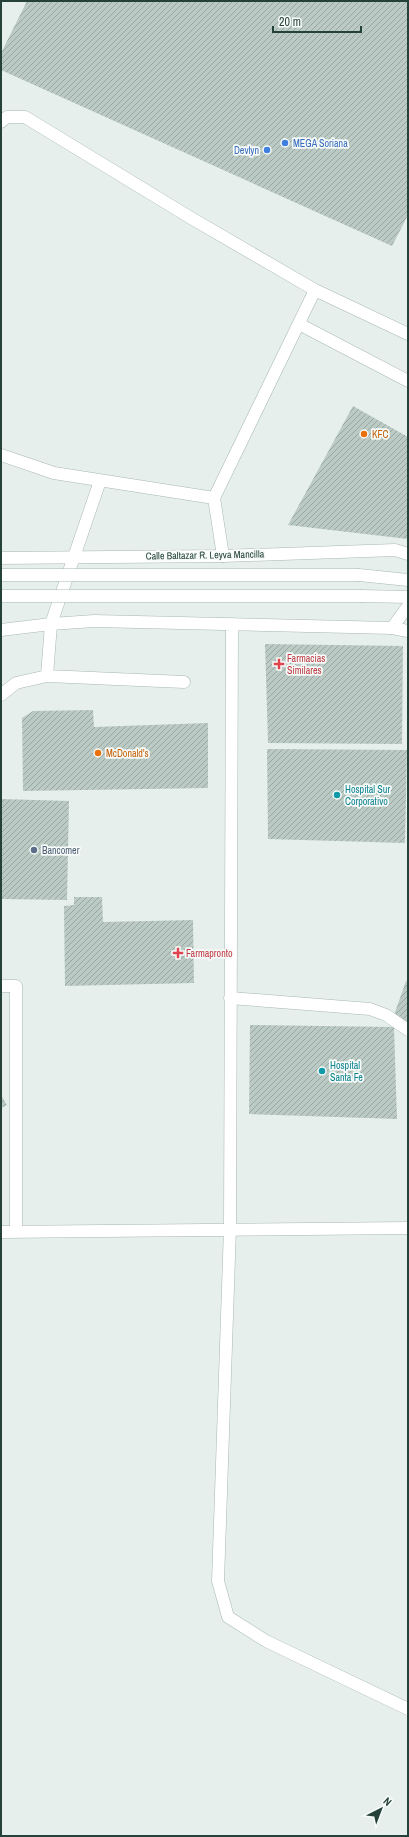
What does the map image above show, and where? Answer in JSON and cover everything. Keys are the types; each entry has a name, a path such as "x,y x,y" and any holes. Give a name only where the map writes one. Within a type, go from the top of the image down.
{"street":[{"path":"1,122 7,118 25,117 191,218 315,290 408,334"},
{"path":"223,556 214,498 315,290"},
{"path":"299,324 408,381"},
{"path":"1,455 54,473 214,498"},
{"path":"47,676 50,624 100,481"},
{"name":"Calle Baltazar R. Leyva Mancilla","path":"1,558 223,556 395,550 408,554"},
{"path":"1,575 359,575 408,580"},
{"path":"1,596 408,597"},
{"path":"392,628 408,606"},
{"path":"1,630 50,624 94,621 392,628 408,631"},
{"path":"232,624 230,1228 218,1581 228,1617 266,1641 408,1709"},
{"path":"1,695 16,683 47,676 184,682"},
{"path":"1,986 16,986 16,1231"},
{"path":"230,998 370,1009 386,1015 408,1030"},
{"path":"1,1232 230,1228 408,1228"}],"building":[{"name":"MEGA Soriana","path":"27,1 408,1 408,215 392,246 1,70 1,53"},
{"path":"353,406 408,437 408,539 288,525"},
{"path":"265,644 403,646 402,744 268,743"},
{"path":"93,710 94,727 208,723 208,788 23,791 22,718 33,711"},
{"name":"Hospital Sur Corporativo","path":"267,749 407,750 405,843 268,839"},
{"name":"Bancomer","path":"1,799 69,801 67,900 1,899"},
{"path":"74,897 102,897 103,922 193,920 194,983 65,986 64,906 74,905"},
{"path":"406,981 408,982 408,1026 394,1015"},
{"name":"Hospital Santa Fe","path":"250,1025 394,1027 397,1119 249,1114"},
{"path":"1,1095 7,1105 1,1108"}],"place":[{"name":"MEGA Soriana","path":"285,143"},
{"name":"Devlyn","path":"267,150"},
{"name":"KFC","path":"364,434"},
{"name":"Farmacias Similares","path":"279,664"},
{"name":"McDonald's","path":"98,753"},
{"name":"Hospital Sur Corporativo","path":"337,795"},
{"name":"Bancomer","path":"34,850"},
{"name":"Farmapronto","path":"178,953"},
{"name":"Hospital Santa Fe","path":"322,1071"}]}
